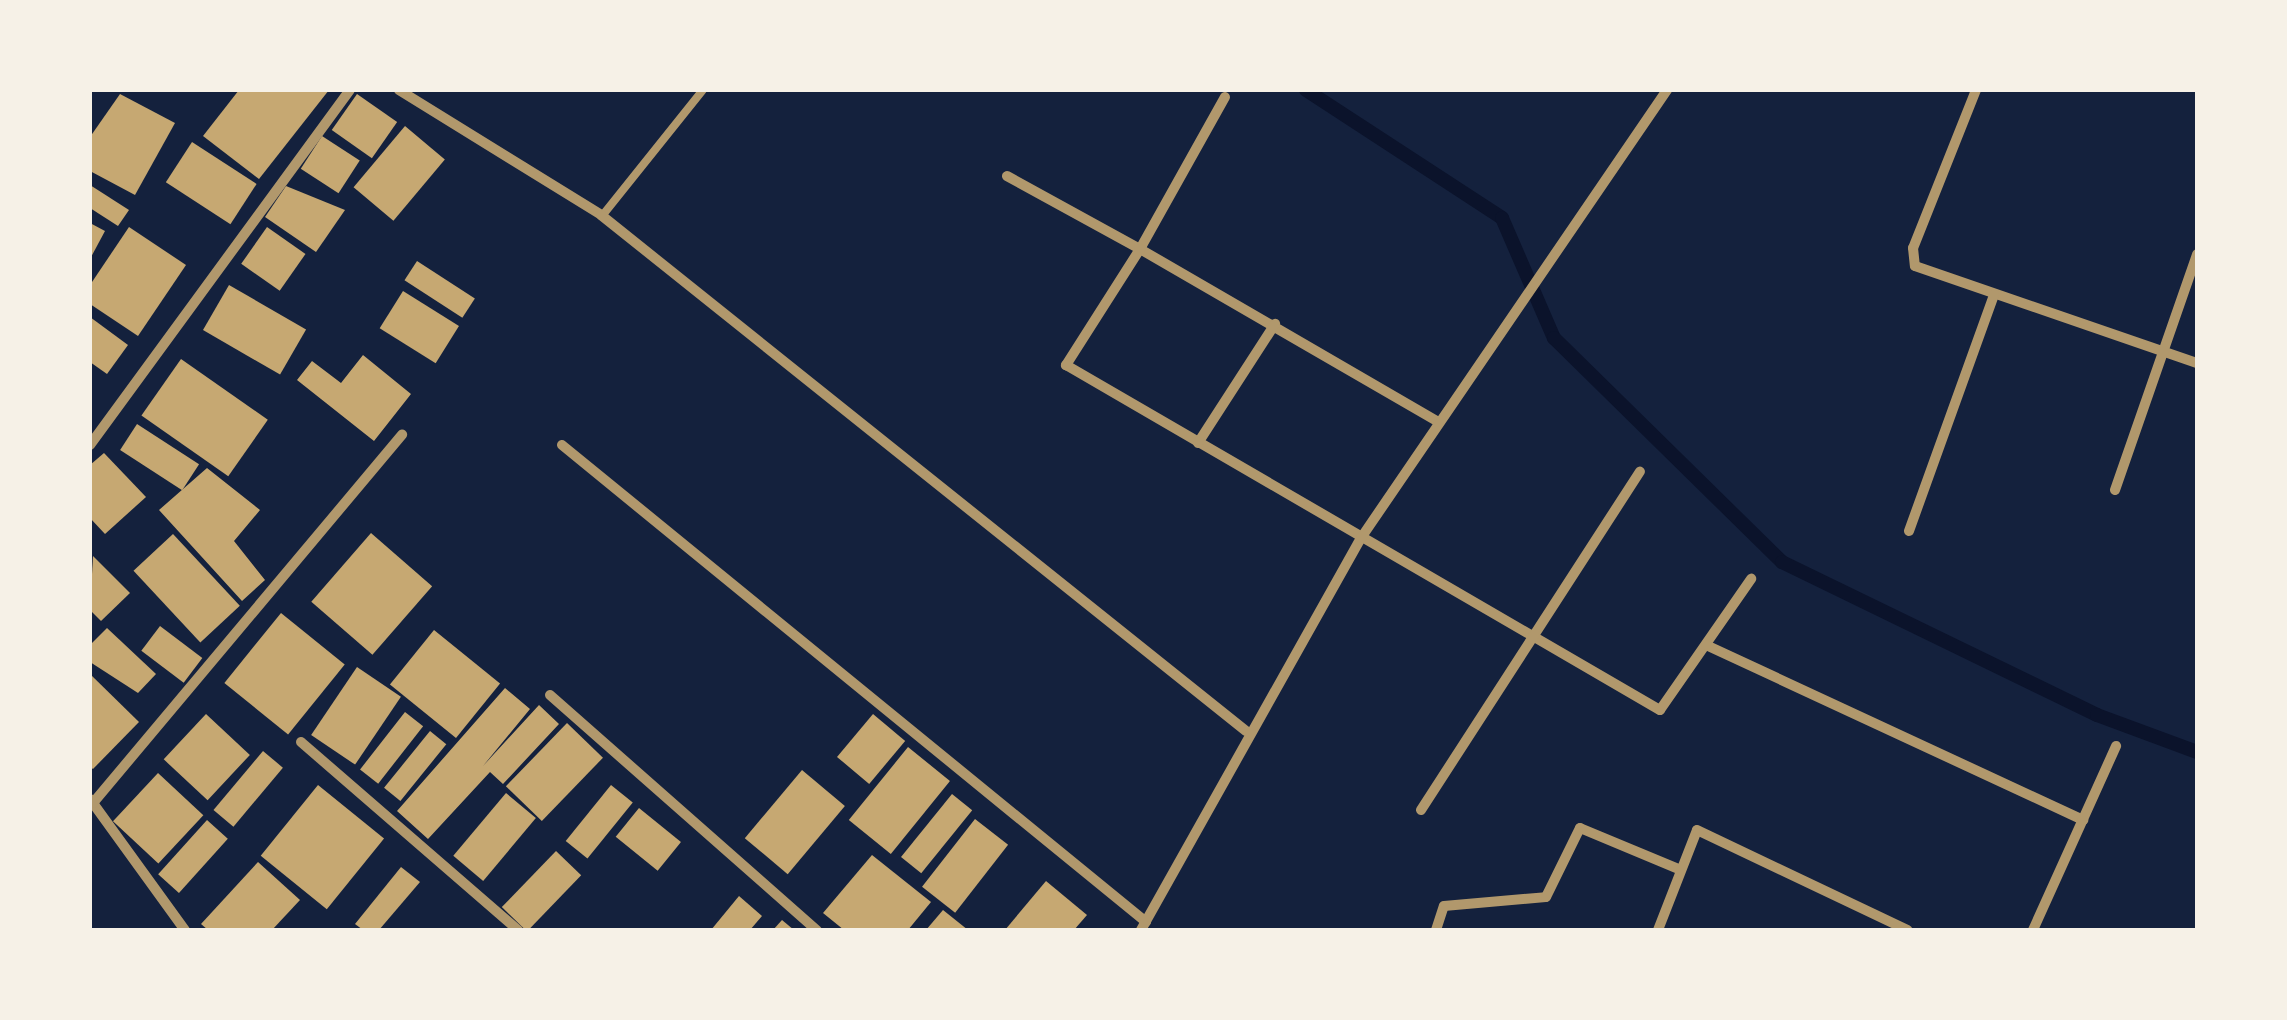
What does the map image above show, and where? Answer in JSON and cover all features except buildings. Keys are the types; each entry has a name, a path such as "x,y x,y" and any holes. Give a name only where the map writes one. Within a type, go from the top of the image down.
{"street":[{"path":"90,445 350,90"},
{"path":"399,90 602,216 1246,731"},
{"path":"562,445 1144,926 1246,731 1362,538 1518,308 1578,228 1667,90"},
{"path":"1976,90 1913,248 1915,266 2197,363"},
{"path":"1225,96 1140,249 1066,365 1362,538 1536,633 1660,710 1752,580"},
{"path":"1007,176 1275,324 1439,422"},
{"path":"2115,490 2197,254"},
{"path":"1909,531 1994,296"},
{"path":"1198,443 1275,324"},
{"path":"185,930 91,801 402,435"},
{"path":"1421,810 1640,472"},
{"path":"1706,645 2082,820"},
{"path":"550,695 817,930"},
{"path":"302,742 518,930"},
{"path":"2033,930 2116,746"},
{"path":"1436,930 1444,906 1546,897 1580,828 1681,870"},
{"path":"1658,930 1696,830 1908,930"}],"lane":[{"path":"602,216 703,90"}],"waterway":[{"path":"1306,90 1502,218 1554,338 1782,562 2097,715 2197,752"}]}
